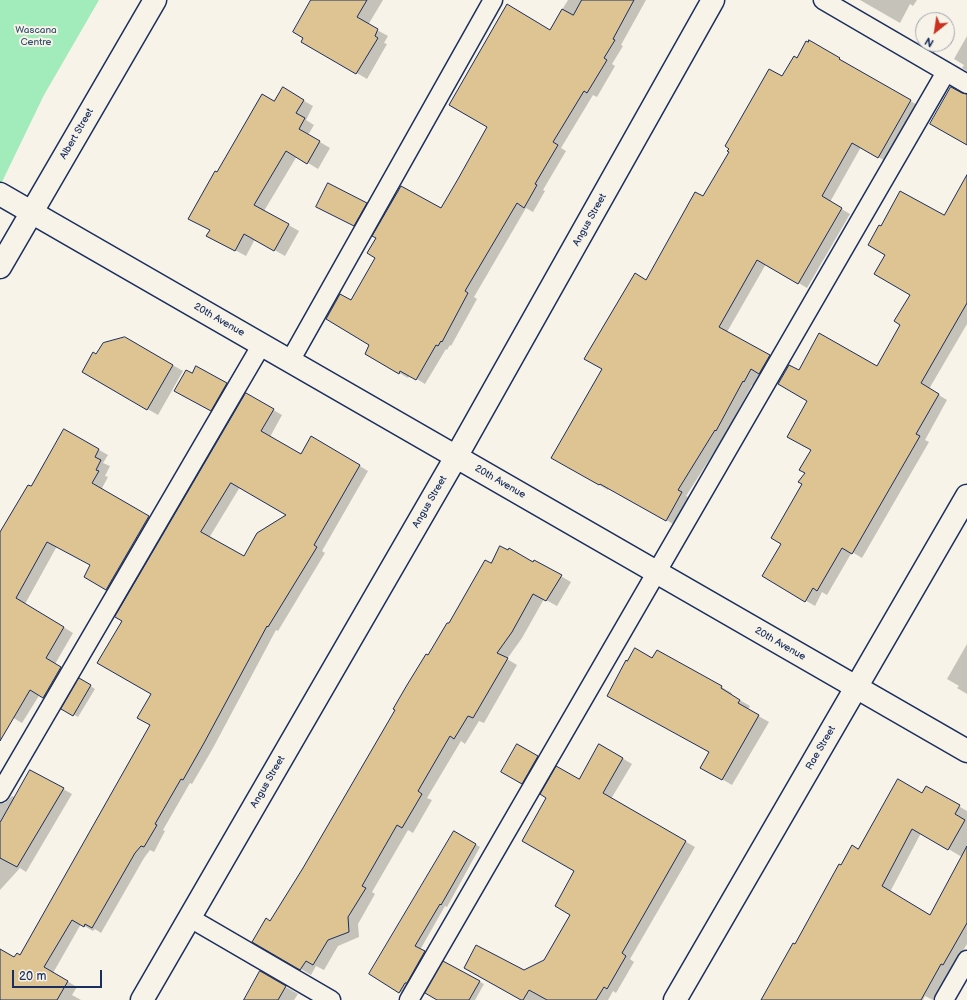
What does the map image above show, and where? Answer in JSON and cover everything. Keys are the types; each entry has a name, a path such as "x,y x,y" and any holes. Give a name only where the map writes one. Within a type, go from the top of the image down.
{"street":[{"name":"Albert Street","path":"0,267 155,0"},
{"name":"Angus Street","path":"142,1000 456,457 713,0"},
{"name":"20th Avenue","path":"0,194 967,751"},
{"name":"Rae Street","path":"675,1000 967,496"}],"lane":[{"path":"290,360 492,0"},
{"path":"823,0 967,84"},
{"path":"409,1000 946,72"},
{"path":"0,793 262,344"},
{"path":"190,918 331,1000"},
{"path":"944,1000 967,960"}],"green space":[{"name":"Wascana Centre","path":"0,0 99,0 44,95 0,186"}],"building":[{"path":"311,0 367,0 357,17 378,29 375,36 378,38 356,74 301,42 303,38 293,32"},
{"path":"582,0 634,0 613,39 615,40 604,58 607,60 587,93 584,91 553,142 558,145 535,184 537,185 524,208 517,203 465,291 468,293 442,342 441,341 438,346 436,345 416,380 400,371 399,374 365,354 369,345 326,319 340,294 351,300 375,258 367,253 376,238 372,236 401,186 441,208 458,179 487,127 449,105 507,4 550,30 562,9 573,15"},
{"path":"809,40 911,100 878,158 852,143 822,196 842,208 798,284 757,260 719,327 770,355 759,374 751,369 744,382 743,381 716,431 715,430 678,490 682,492 666,521 551,458 602,369 584,359 635,273 646,280 695,192 703,196 729,152 727,151 729,149 725,146 769,69 782,76 794,56 797,58 806,41 808,42"},
{"path":"283,87 304,100 296,113 305,118 299,129 320,141 307,164 286,151 254,205 289,224 274,251 244,234 235,251 206,236 210,230 188,219 215,171 217,172 262,94 274,101"},
{"path":"951,87 967,94 967,145 930,124"},
{"path":"967,175 967,303 921,383 939,394 916,434 920,436 852,554 842,548 817,591 813,588 805,602 762,576 781,544 771,538 802,484 798,482 805,473 799,470 811,450 787,437 807,401 778,384 789,365 799,370 819,333 877,366 900,325 894,321 910,295 874,274 885,255 868,245 879,225 881,226 900,191 944,215"},
{"path":"328,183 367,203 354,226 316,207"},
{"path":"125,337 173,365 147,410 82,372 93,352 96,354 103,343"},
{"path":"196,366 227,383 211,411 174,391 186,370 192,373"},
{"path":"246,393 274,409 261,431 301,454 311,436 360,465 314,545 317,547 268,627 267,626 204,743 155,824 157,825 144,847 141,846 135,853 92,928 85,924 84,927 72,920 44,967 68,981 57,1000 0,1000 0,949 14,957 17,953 20,955 150,725 137,718 151,694 97,663 122,621 115,617","holes":["231,483 286,515 257,533 244,556 201,532"]},
{"path":"64,429 99,449 95,457 101,460 96,470 99,471 92,483 149,516 106,590 84,577 90,565 47,542 16,598 64,627 46,658 61,667 43,698 30,690 0,741 0,532 28,485 31,486"},
{"path":"500,546 508,550 509,548 533,562 534,560 562,575 546,601 533,594 512,632 497,653 508,658 473,718 468,716 454,739 450,736 418,791 422,794 402,828 397,825 362,886 366,888 348,917 349,932 328,940 313,965 306,961 300,970 252,942 266,918 270,921 303,868 395,710 393,709 426,654 428,655 447,623 449,623 485,560 491,563"},
{"path":"635,648 652,658 657,650 722,686 721,688 740,700 738,703 759,715 722,780 700,768 709,752 607,696 626,660 627,661"},
{"path":"79,678 91,685 73,716 61,709"},
{"path":"517,744 538,756 522,784 501,772"},
{"path":"599,744 623,758 603,793 686,841 622,953 626,956 607,989 604,987 596,1000 547,1000 529,990 523,1000 521,1000 464,968 476,945 524,970 544,960 570,915 555,906 574,871 522,841 546,798 540,794 556,766 579,779"},
{"path":"30,770 64,788 17,867 0,858 0,823"},
{"path":"898,779 922,793 926,786 960,805 955,814 965,820 948,850 912,829 882,886 930,915 967,846 967,923 943,965 941,964 921,1000 761,1000 793,943 795,944 839,864 841,865 852,845 858,849"},
{"path":"454,831 476,844 441,905 440,904 415,946 425,951 407,983 405,983 399,993 369,974"},
{"path":"443,961 480,981 469,1000 437,1000 425,993"},
{"path":"260,971 286,986 278,1000 244,1000"}]}
